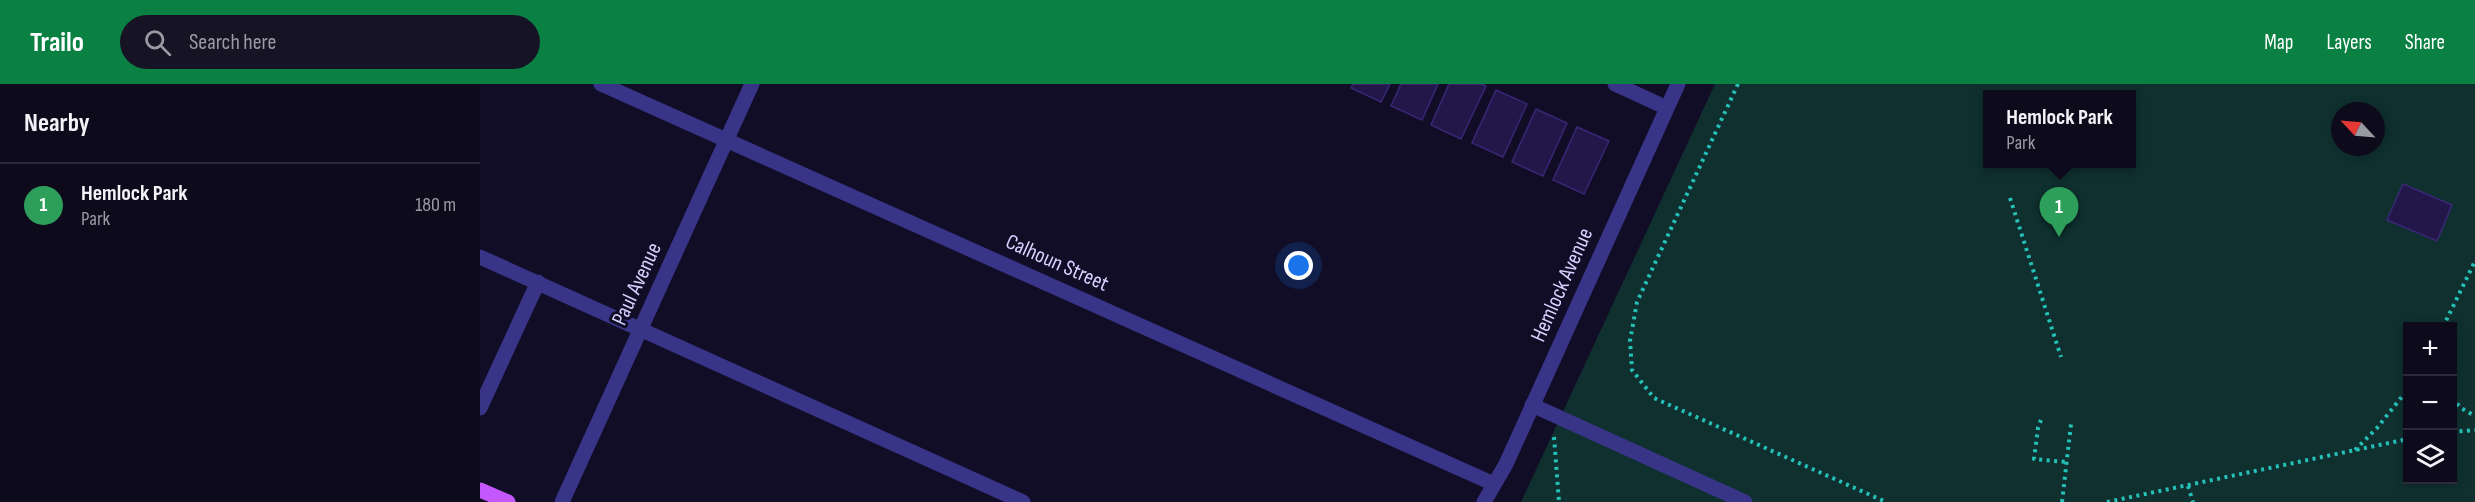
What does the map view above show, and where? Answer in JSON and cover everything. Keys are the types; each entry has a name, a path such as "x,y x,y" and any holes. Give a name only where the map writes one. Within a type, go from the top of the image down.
{"main road":[{"path":"480,490 508,502"}],"street":[{"name":"Calhoun Street","path":"601,84 1494,484"},
{"name":"Paul Avenue","path":"562,502 753,84"},
{"path":"1615,84 1667,108"},
{"name":"Hemlock Avenue","path":"1484,502 1532,405 1678,84"},
{"path":"480,256 1023,502"},
{"path":"480,408 538,282"},
{"path":"1532,405 1745,502"}],"path":[{"path":"1738,84 1637,302 1630,342 1632,370 1654,398 1886,502"},
{"path":"2010,198 2061,357"},
{"path":"2445,322 2475,261"},
{"path":"2354,451 2377,428 2403,395"},
{"path":"2457,404 2475,416"},
{"path":"2041,420 2034,459 2066,462"},
{"path":"2062,502 2071,424"},
{"path":"2457,432 2475,430"},
{"path":"1554,436 1559,502"},
{"path":"2108,502 2403,440"},
{"path":"2188,486 2193,502"}],"green space":[{"path":"1715,84 2475,84 2475,502 1521,502"}],"building":[{"path":"1353,84 1390,84 1381,102 1351,88"},
{"path":"1401,84 1438,84 1422,120 1391,106"},
{"path":"1449,84 1486,86 1461,139 1431,125"},
{"path":"1496,90 1527,104 1503,157 1472,143"},
{"path":"1536,109 1567,123 1543,176 1512,162"},
{"path":"1577,127 1609,141 1584,194 1553,180"},
{"path":"2403,184 2452,205 2437,241 2387,220"}],"place":[{"name":"Hemlock Park","path":"2059,237"}]}
